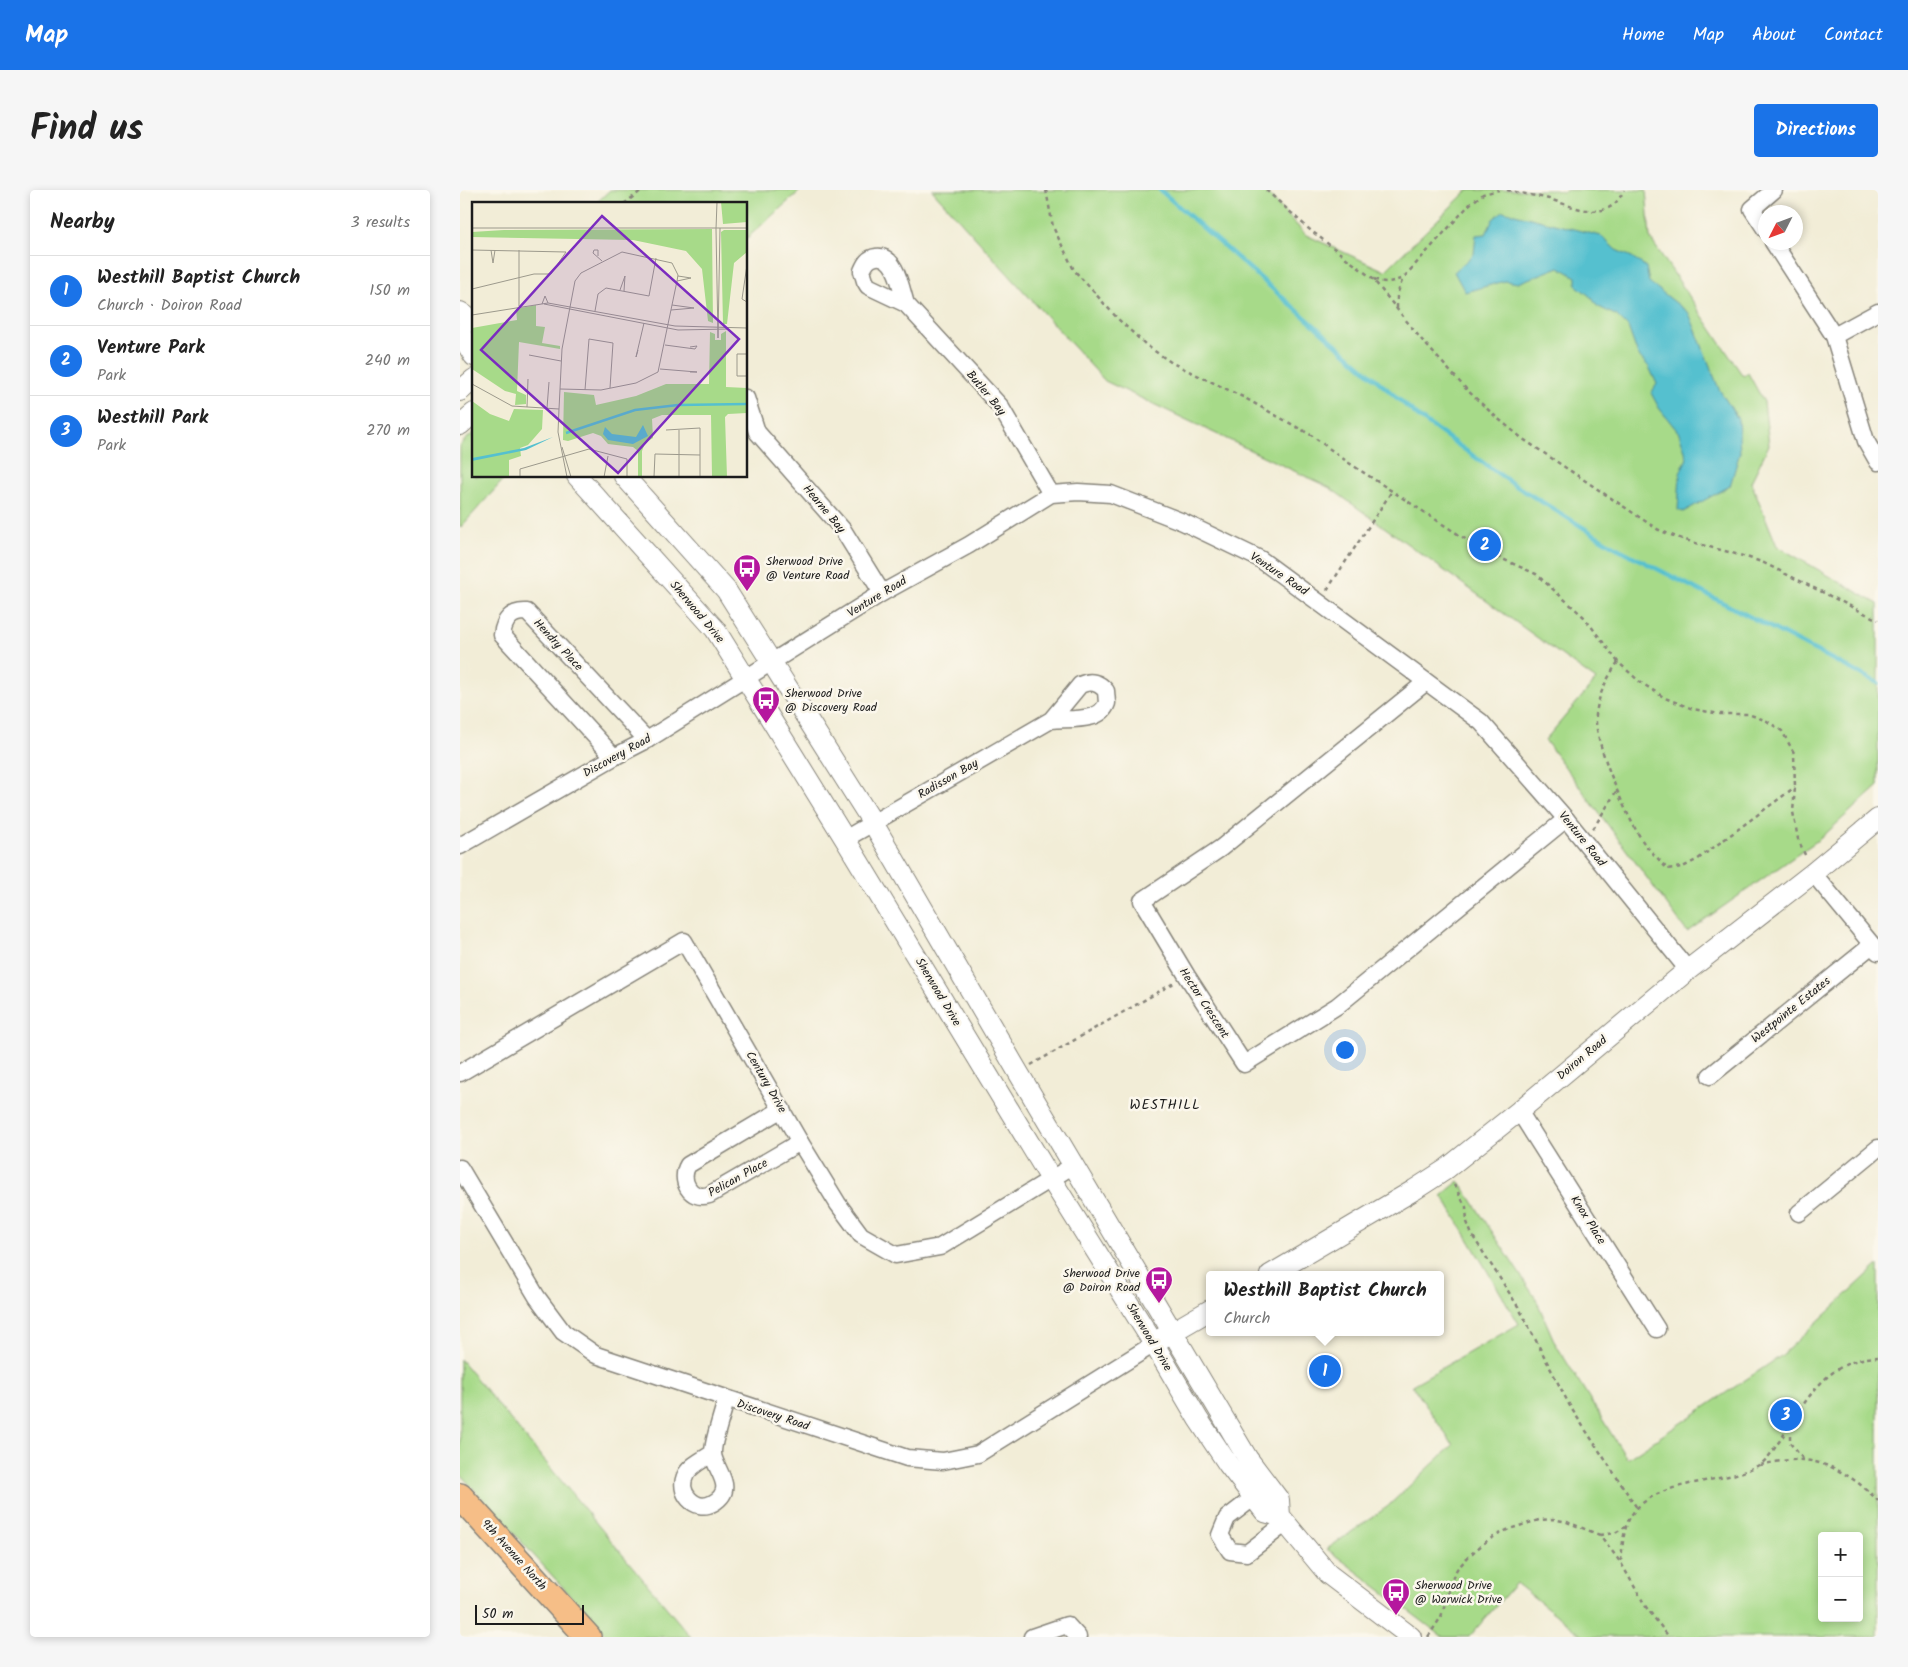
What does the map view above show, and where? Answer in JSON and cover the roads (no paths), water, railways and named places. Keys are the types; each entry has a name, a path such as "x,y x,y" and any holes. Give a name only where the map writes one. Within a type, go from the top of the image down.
{"main road":[{"name":"9th Avenue North","path":"460,1496 588,1637"}],"street":[{"path":"1758,218 1752,209 1774,190"},
{"path":"1778,250 1834,336 1866,441 1878,462"},
{"name":"Butler Bay","path":"906,304 1000,406 1051,494"},
{"path":"460,312 472,321"},
{"path":"1834,336 1878,312"},
{"path":"460,333 472,353"},
{"path":"460,391 472,381"},
{"name":"Hearne Bay","path":"748,409 752,431 843,530 882,593"},
{"path":"460,425 472,415"},
{"name":"Sherwood Drive","path":"579,478 715,629 846,839 1198,1419 1228,1464 1253,1498 1266,1512 1283,1520 1328,1574 1411,1637"},
{"name":"Sherwood Drive","path":"626,478 726,590 772,662 873,823 1018,1072 1248,1459 1279,1500 1283,1520"},
{"name":"Venture Road","path":"772,662 882,593 969,545 1051,494 1078,492 1110,494 1183,522 1260,559 1482,722 1566,819 1688,970"},
{"name":"Hendry Place","path":"614,756 502,635 503,624 510,616 518,611 527,612 647,740"},
{"name":"Discovery Road","path":"460,846 614,756 647,740 772,662"},
{"name":"Hector Crescent","path":"1426,682 1221,848 1142,901 1187,976 1244,1064 1337,1006 1566,819"},
{"name":"Radisson Bay","path":"846,839 1051,720"},
{"name":"Doiron Road","path":"1277,1271 1445,1170 1688,970 1813,873 1878,819"},
{"path":"1813,873 1875,949"},
{"name":"Century Drive","path":"460,1073 684,941 800,1142 838,1204 861,1235 896,1255 940,1247 1074,1165"},
{"name":"Westpointe Estates","path":"1710,1076 1875,949"},
{"name":"Pelican Place","path":"782,1109 688,1164 684,1171 686,1186 696,1196 704,1197 800,1142"},
{"name":"Knox Place","path":"1519,1111 1657,1329"},
{"path":"1799,1213 1878,1148"},
{"name":"Discovery Road","path":"460,1168 537,1296 563,1332 596,1355 726,1400 907,1458 943,1461 978,1454 1154,1344"},
{"path":"1154,1344 1206,1312"},
{"path":"713,1453 726,1400"},
{"path":"1253,1498 1227,1518 1220,1535 1230,1551 1247,1553 1283,1520"},
{"path":"1032,1637 1067,1625 1078,1637"}],"water":[{"path":"1503,211 1601,236 1616,250 1632,257 1646,267 1649,282 1689,313 1719,389 1738,419 1740,452 1730,486 1683,512 1678,510 1680,473 1687,458 1679,433 1659,408 1651,393 1657,384 1649,367 1638,355 1628,327 1617,316 1597,306 1592,298 1576,285 1576,277 1559,267 1518,283 1505,281 1465,292 1454,272 1474,254 1476,235 1486,234 1493,219"}],"waterway":[{"path":"1160,190 1420,418 1513,484 1613,546 1878,683"}],"place":[{"name":"Venture Park","path":"1485,545"},
{"name":"Sherwood Drive @ Venture Road","path":"747,592"},
{"name":"Sherwood Drive @ Discovery Road","path":"766,724"},
{"name":"Sherwood Drive @ Doiron Road","path":"1159,1304"},
{"name":"Westhill Baptist Church","path":"1325,1371"},
{"name":"Westhill Park","path":"1786,1415"},
{"name":"Sherwood Drive @ Warwick Drive","path":"1396,1616"}],"district":[{"name":"WESTHILL","path":"1165,1105"}]}
